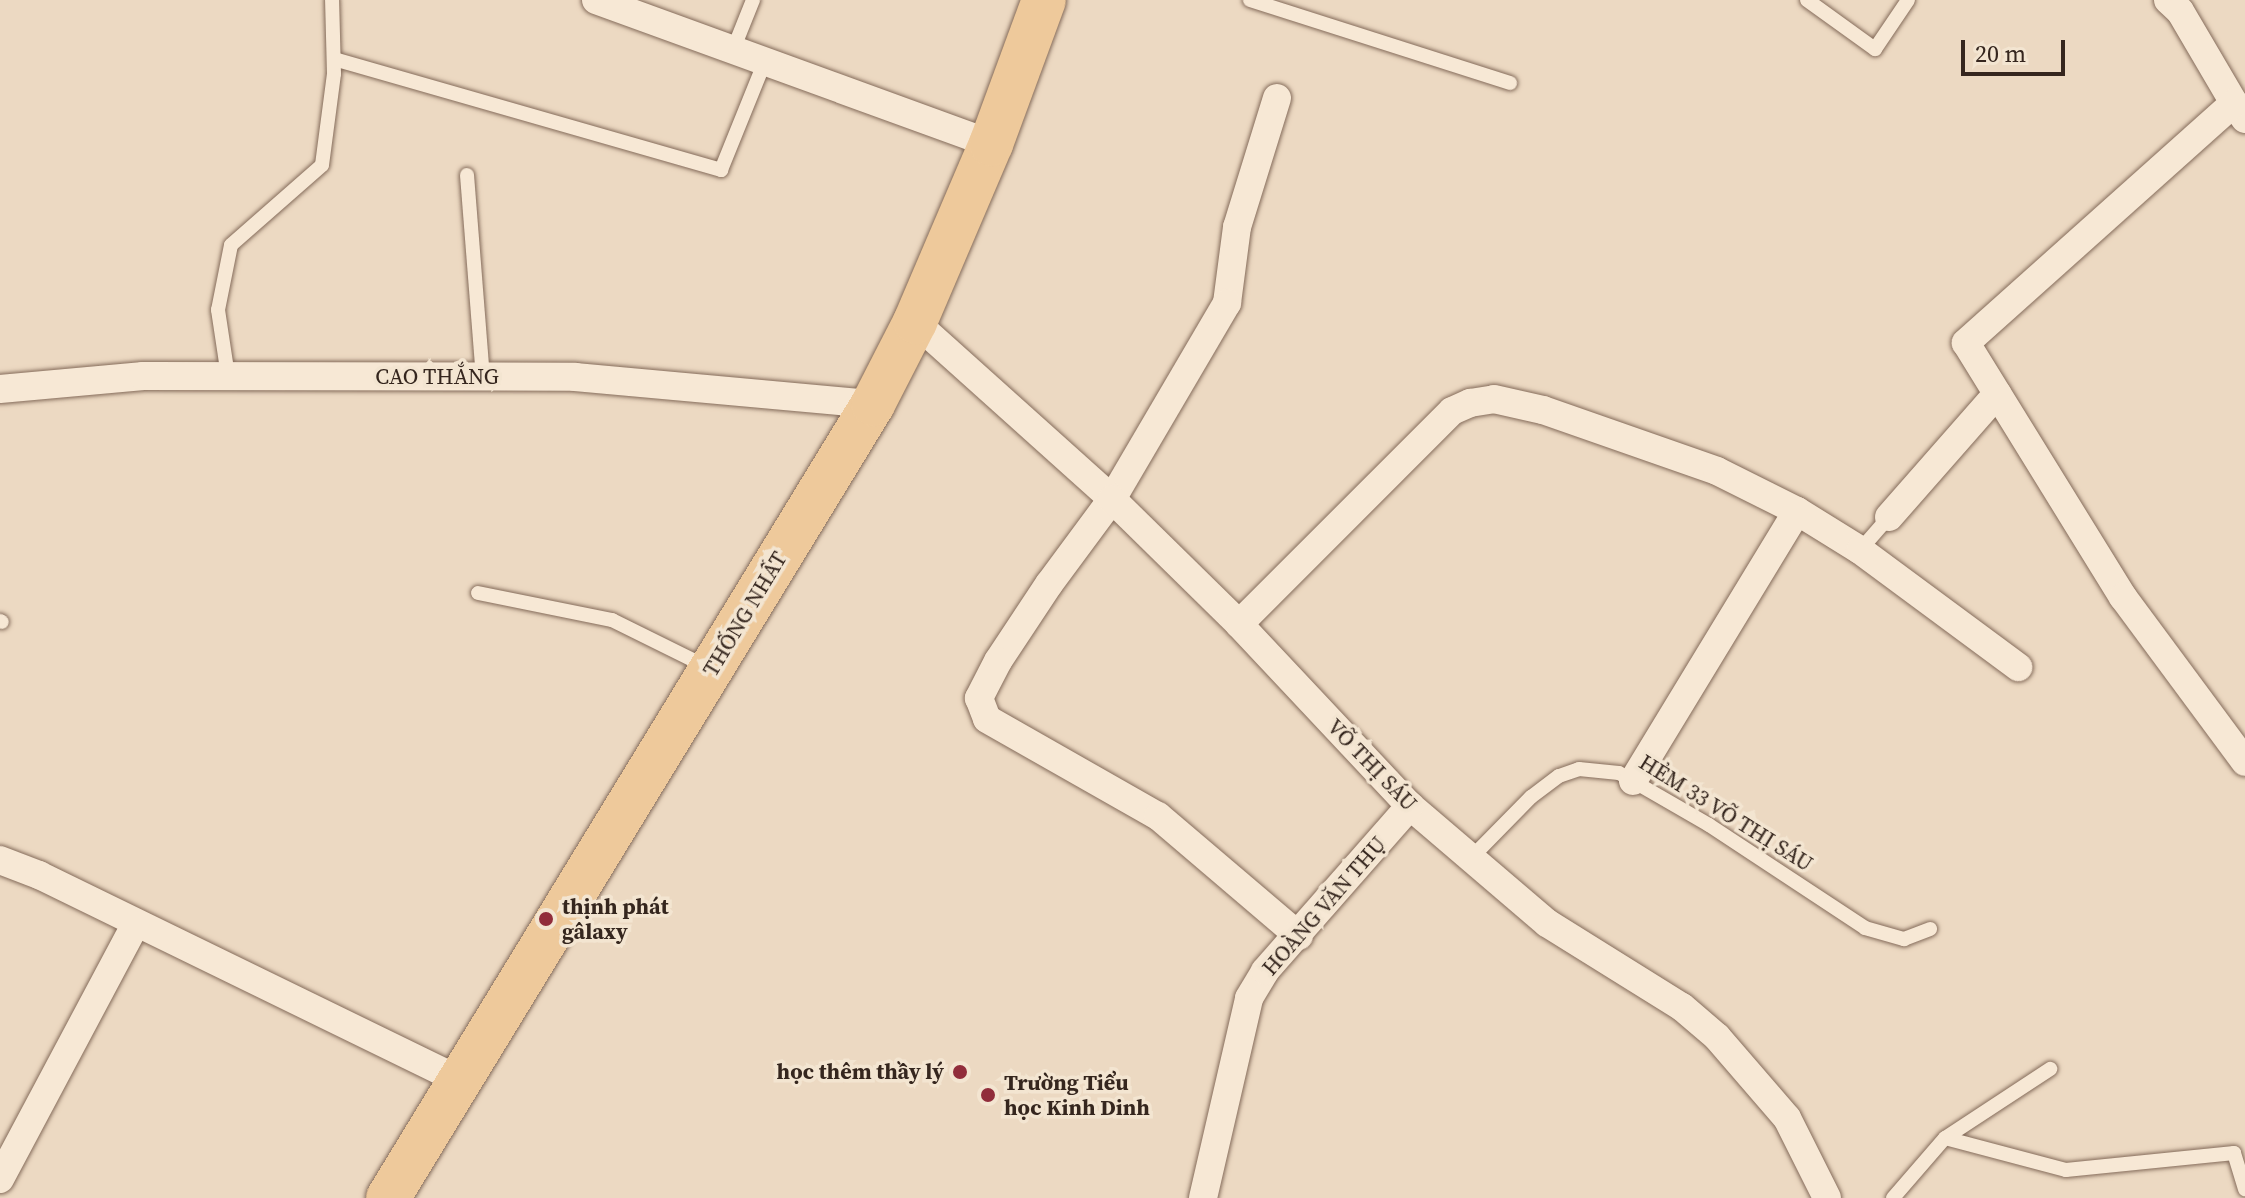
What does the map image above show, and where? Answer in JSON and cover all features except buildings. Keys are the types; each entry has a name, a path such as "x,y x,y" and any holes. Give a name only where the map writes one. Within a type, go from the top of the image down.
{"main road":[{"name":"THỐNG NHẤT","path":"388,1198 873,404 915,322 991,144 1044,0"}],"street":[{"path":"596,0 991,144"},
{"path":"2168,0 2180,11 2240,111 1966,343 2123,597 2245,762"},
{"path":"1277,98 1237,227 1227,303 1112,499 998,661 979,698 987,719 1158,816 1299,936"},
{"name":"VÕ THỊ SÁU","path":"915,322 1112,499 1239,624 1410,806 1547,923 1682,1007 1717,1037 1787,1118 1827,1198"},
{"name":"CAO THẮNG","path":"0,389 143,376 575,377 873,404"},
{"path":"1889,517 1997,394"},
{"path":"1239,624 1452,411 1470,403 1494,399 1543,410 1717,471 1797,511 1860,550 2018,667"},
{"path":"1633,781 1797,511"},
{"name":"HOÀNG VĂN THỤ","path":"1203,1198 1249,998 1265,971 1299,936 1410,806"},
{"path":"0,860 39,875 135,925 460,1080"},
{"path":"0,1179 135,925"}],"lane":[{"path":"228,376 218,310 231,245 322,165 334,59 332,0"},
{"path":"733,50 753,0"},
{"path":"1250,0 1510,83"},
{"path":"1807,0 1875,49 1908,0"},
{"path":"334,59 721,170 765,61"},
{"path":"467,175 483,377"},
{"path":"1860,550 1889,517"},
{"path":"478,593 612,620 711,669"},
{"name":"HẺM 33 VÕ THỊ SÁU","path":"1471,858 1531,797 1559,776 1579,769 1619,773 1709,825 1865,928 1904,939 1930,929"},
{"path":"1893,1198 1945,1138 2050,1069"},
{"path":"1945,1138 2066,1170 2234,1153 2245,1189"}],"place":[{"name":"thịnh phát gâlaxy","path":"546,919"},
{"name":"học thêm thầy lý","path":"960,1072"},
{"name":"Trường Tiểu học Kinh Dinh","path":"988,1095"}]}
